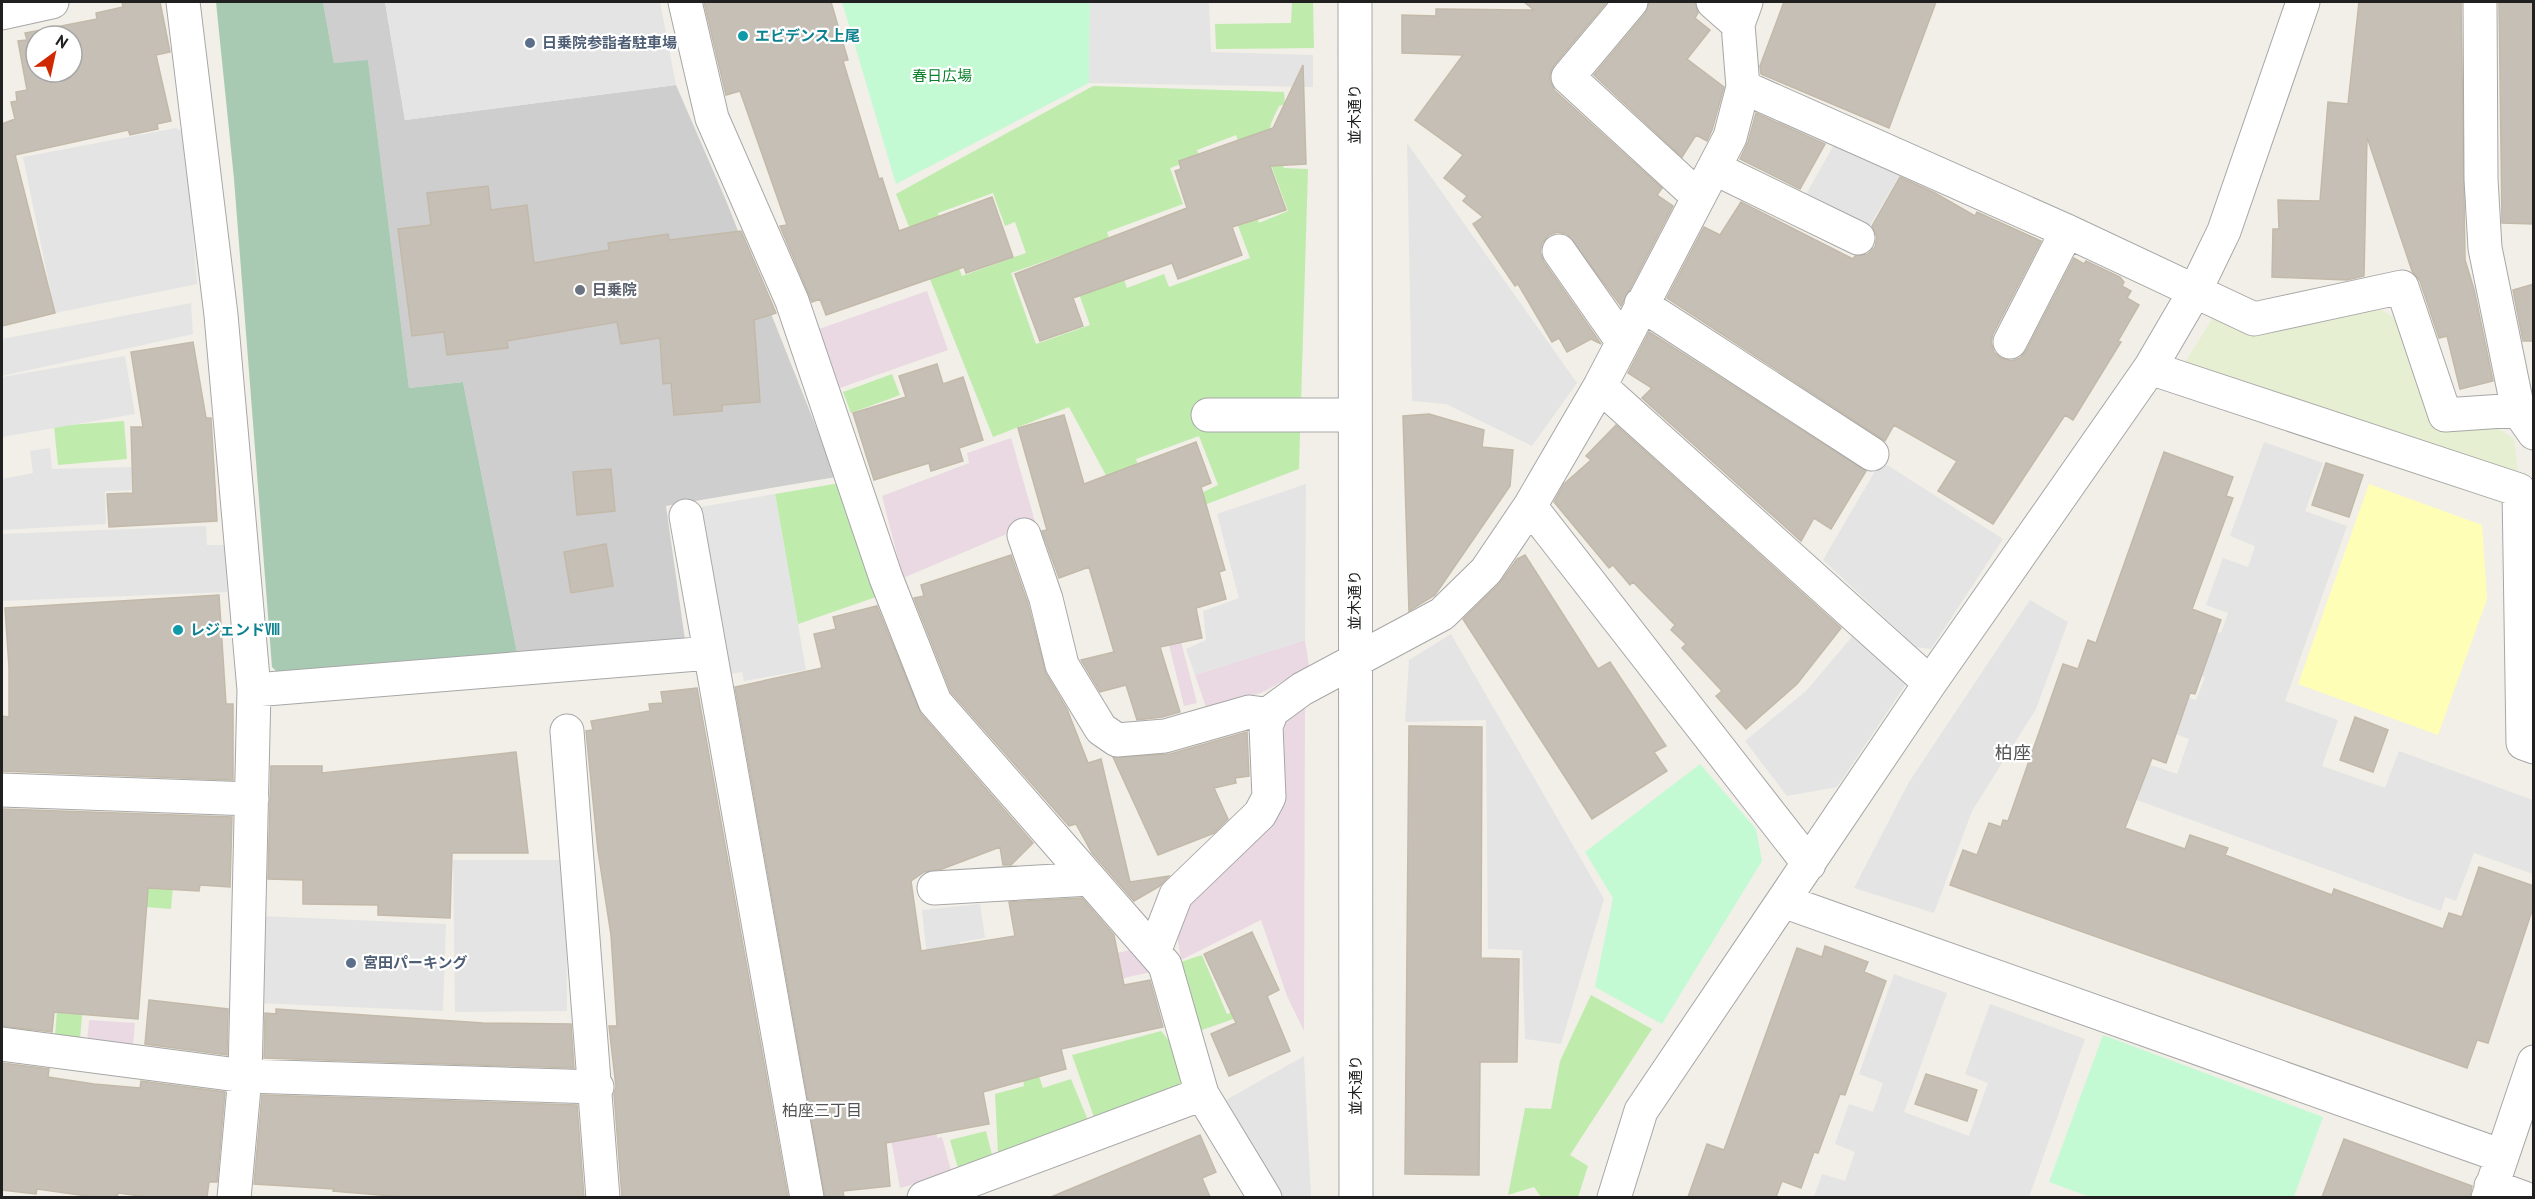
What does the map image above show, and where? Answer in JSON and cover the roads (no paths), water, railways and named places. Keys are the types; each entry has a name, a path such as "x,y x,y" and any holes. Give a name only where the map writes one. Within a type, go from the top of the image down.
{"street":[{"path":"2,13 52,2"},
{"path":"183,2 220,315 254,690 242,1196"},
{"path":"685,2 712,118 792,301 886,578 935,702 1165,965 1202,1094 1265,1197"},
{"name":"並木通り","path":"1355,2 1356,1197"},
{"path":"1631,2 1568,77 1691,190 1707,180"},
{"path":"1154,952 1176,895 1260,814 1269,797 1266,726 1270,715 1302,689 1442,614 1486,571 1530,506 1599,386 1730,137 1743,87 1742,13 1713,2"},
{"path":"1614,1197 1641,1111 1930,683 2150,368 2195,291 2224,231 2303,2"},
{"path":"1743,87 2067,231 2254,319 2402,287 2445,415 2526,421 2485,248 2481,178 2480,2"},
{"path":"1707,180 1858,238"},
{"path":"2010,342 2067,231"},
{"path":"1559,251 1622,342"},
{"path":"1641,304 1872,454"},
{"path":"2150,368 2519,490 2523,743 2534,747"},
{"path":"1599,386 1930,683"},
{"path":"1208,414 1355,415"},
{"path":"1530,506 1809,864"},
{"path":"686,516 807,1197"},
{"path":"1024,535 1046,599 1062,665 1101,729 1117,740 1165,736 1249,712 1270,715"},
{"path":"254,690 710,653"},
{"path":"567,731 597,1087 603,1197"},
{"path":"2,790 252,799"},
{"path":"934,888 1090,879"},
{"path":"1783,901 2494,1180 2524,1197"},
{"path":"2,1044 245,1076 597,1087"},
{"path":"2494,1180 2534,1062"},
{"path":"924,1197 1202,1094"}],"place":[{"name":"エビデンス上尾","path":"743,36"},
{"name":"日乗院参詣者駐車場","path":"530,43"},
{"name":"日乗院","path":"580,290"},
{"name":"レジェンドⅧ","path":"178,630"},
{"name":"宮田パーキング","path":"351,963"}],"district":[{"name":"柏座","path":"2013,753"},
{"name":"柏座三丁目","path":"822,1110"}],"park label":[{"name":"春日広場","path":"942,76"}]}
